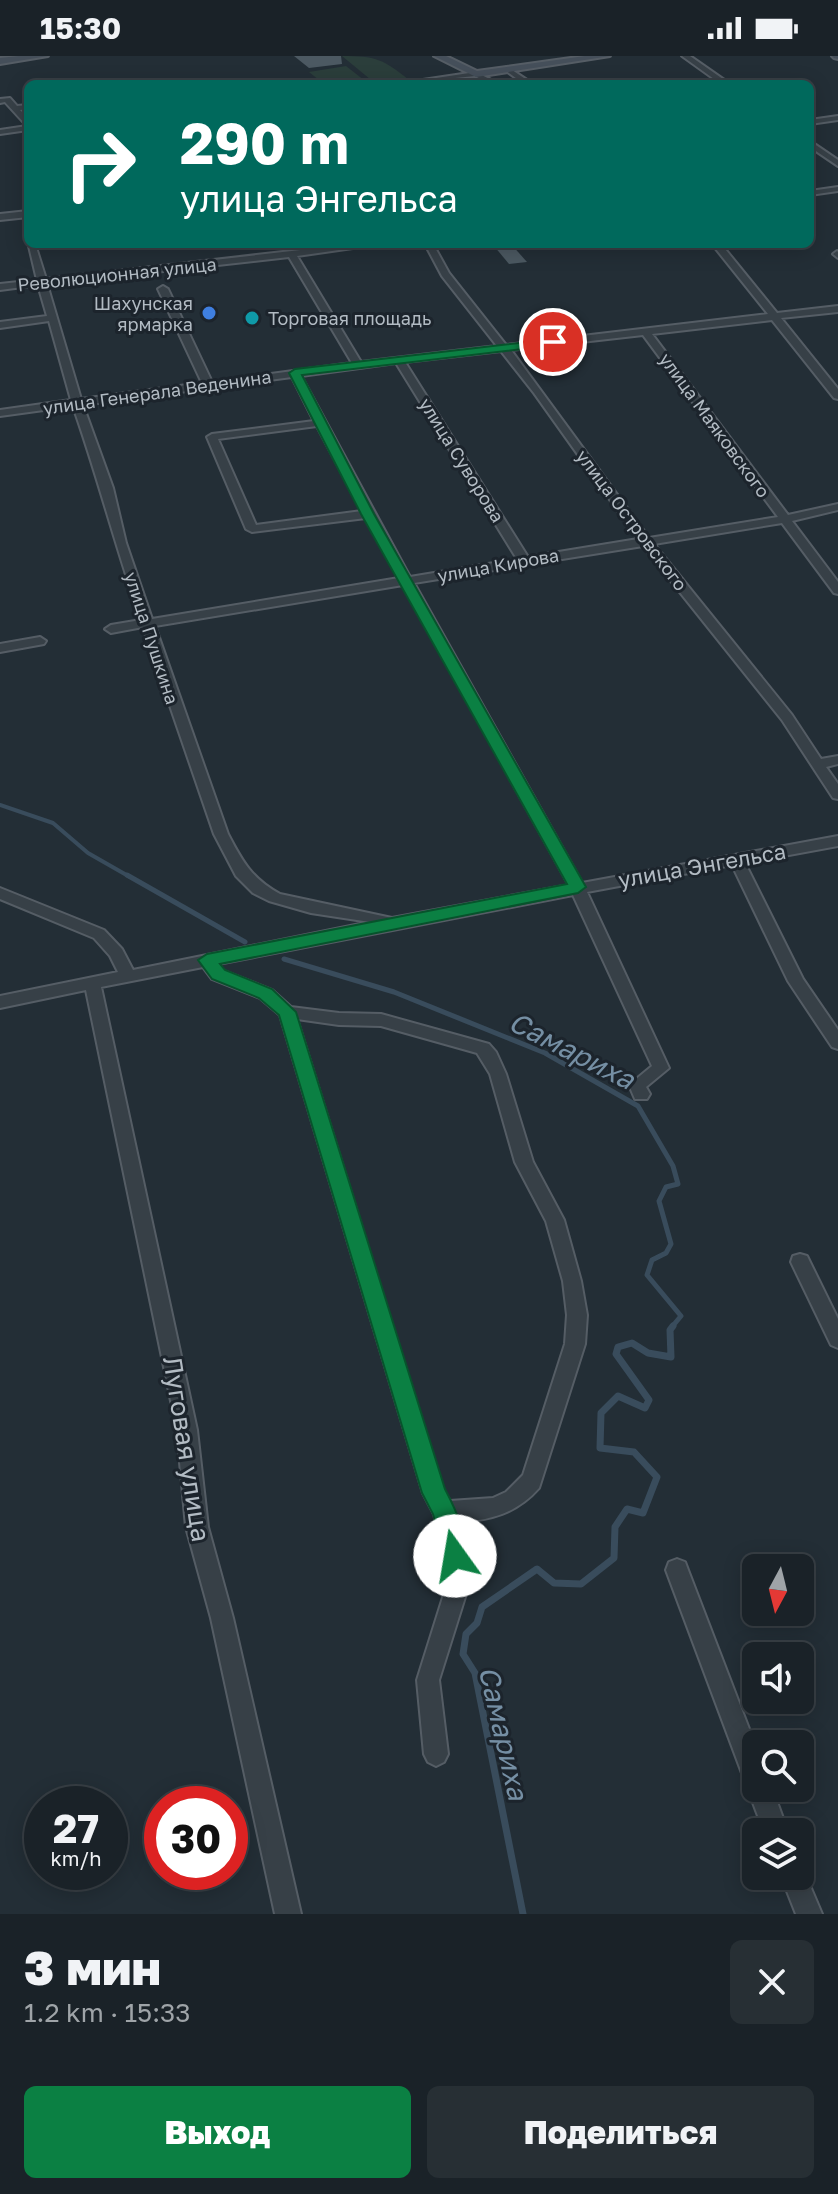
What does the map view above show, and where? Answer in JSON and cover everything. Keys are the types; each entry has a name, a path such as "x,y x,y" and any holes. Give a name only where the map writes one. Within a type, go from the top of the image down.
{"street":[{"path":"0,61 43,56"},
{"path":"439,56 487,80"},
{"path":"430,80 605,56"},
{"path":"685,56 720,80"},
{"path":"495,62 523,80"},
{"path":"3,101 15,108 24,120"},
{"path":"15,108 24,107"},
{"path":"814,121 838,118"},
{"path":"0,132 24,127"},
{"path":"814,146 838,164"},
{"path":"814,192 838,189"},
{"path":"0,217 24,217"},
{"name":"улица Пушкина","path":"32,248 77,403 107,488 120,543 221,834 245,878 295,905 375,917 391,923"},
{"name":"Революционная улица","path":"0,287 236,256 343,248"},
{"name":"улица Островского","path":"431,248 445,274 504,348 645,541 787,718 838,795"},
{"path":"719,248 838,396"},
{"path":"292,254 358,365"},
{"path":"163,289 208,384"},
{"name":"улица Генерала Веденина","path":"0,413 358,365 838,309"},
{"path":"0,325 52,318"},
{"name":"улица Маяковского","path":"646,332 838,590"},
{"name":"улица Суворова","path":"399,360 524,560"},
{"path":"295,373 368,514 578,887 661,1068 637,1085 641,1094"},
{"path":"320,423 212,437 252,529 368,514"},
{"name":"улица Кирова","path":"111,629 784,519 838,507"},
{"path":"0,648 40,641"},
{"path":"817,764 838,760"},
{"name":"улица Энгельса","path":"0,1002 578,887 838,841"},
{"path":"736,859 796,981 838,1043"},
{"path":"0,893 99,934 116,953 128,976"},
{"path":"207,960 218,975 266,994 287,1012 434,1493 444,1511 460,1578 428,1680 436,1754"},
{"name":"Луговая улица","path":"92,983 187,1430 197,1527 222,1618 288,1914"},
{"path":"287,1012 339,1019 381,1020 483,1048 498,1074 524,1162 555,1220 572,1281 577,1315 575,1344 532,1481 518,1499 476,1513 444,1511"},
{"path":"800,1262 838,1339"},
{"path":"677,1570 742,1741"},
{"path":"799,1890 809,1914"}],"green space":[{"path":"342,56 378,60 409,80 371,80"},
{"path":"346,66 364,80 319,80 309,72"}],"building":[{"path":"294,56 341,56 342,64 309,68"},
{"path":"496,248 515,248 527,262 509,264"}],"waterway":[{"name":"Самариха","path":"0,805 53,823 88,853 130,877"},
{"name":"Самариха","path":"127,875 245,942"},
{"name":"Самариха","path":"284,959 394,992 545,1053 638,1106 673,1166 678,1184 666,1187 659,1201 671,1244 666,1253 652,1260 647,1275 681,1316 671,1328"},
{"name":"Самариха","path":"523,1914 475,1673 463,1654 466,1634 477,1623 482,1607 537,1569 554,1583 581,1584 614,1558 615,1527 627,1509 643,1513 657,1477 634,1452 600,1448 601,1413 618,1396 645,1408 649,1400 616,1354 618,1347 632,1343 648,1353 671,1357 670,1330 673,1326"}],"place":[{"name":"Шахунская ярмарка","path":"209,313"},
{"name":"Торговая площадь","path":"252,318"}],"route":[{"path":"455,1556 444,1511 434,1493 287,1012 266,994 218,975 207,960 578,887 368,514 295,373 553,342"}]}
